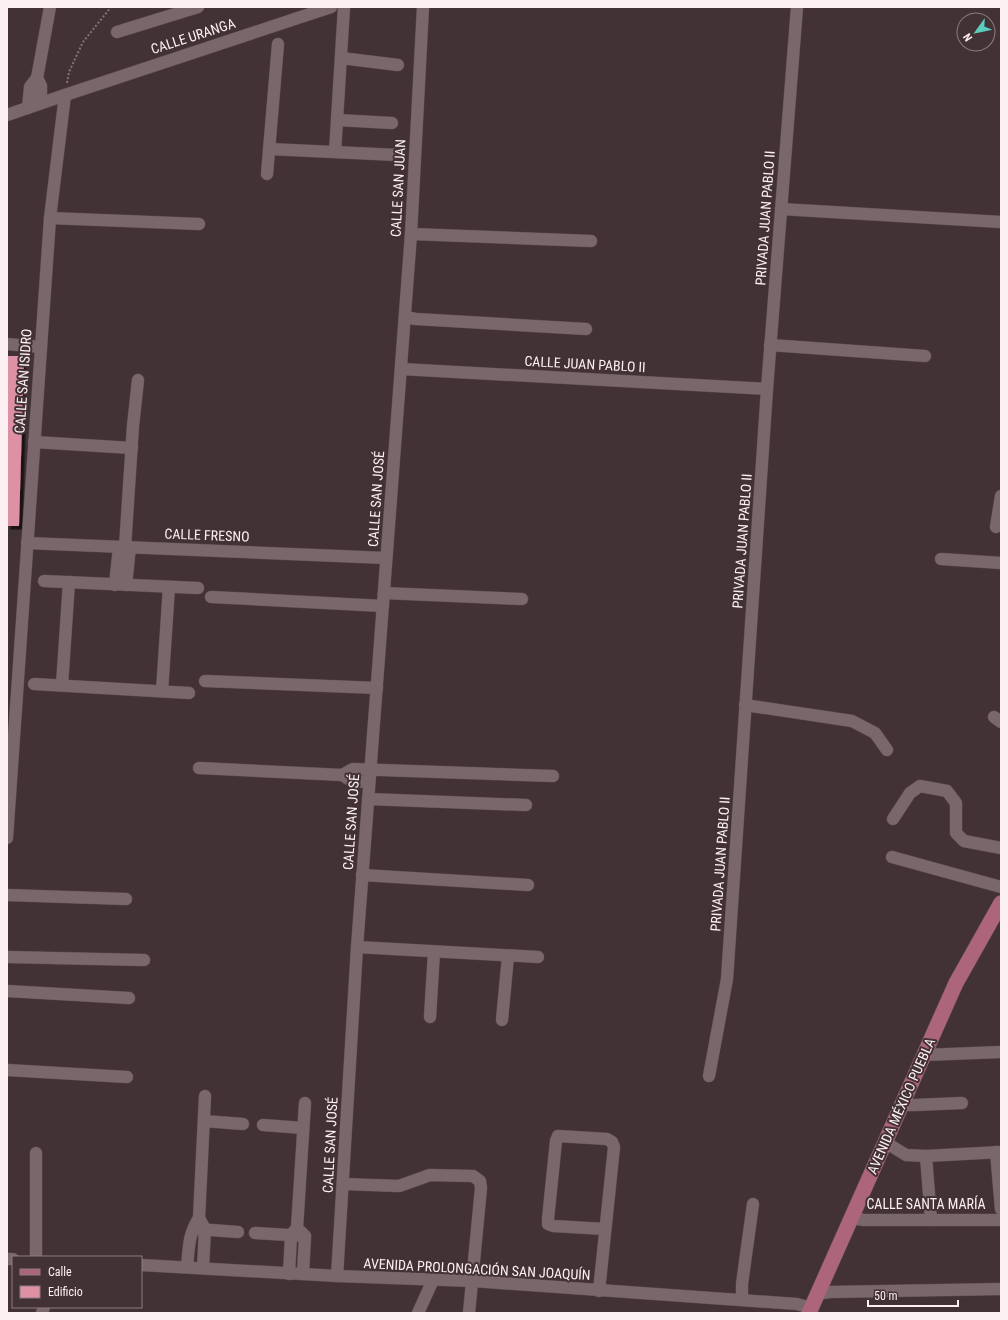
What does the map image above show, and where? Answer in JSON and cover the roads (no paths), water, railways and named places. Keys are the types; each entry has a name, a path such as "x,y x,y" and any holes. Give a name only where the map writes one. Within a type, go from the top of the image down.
{"main road":[{"name":"AVENIDA MÉXICO PUEBLA","path":"812,1305 956,983 995,925 1001,903"}],"street":[{"path":"28,108 30,87 37,78 50,7"},
{"path":"118,32 198,7"},
{"name":"CALLE URANGA","path":"7,115 294,13 331,7"},
{"path":"335,152 344,7"},
{"name":"CALLE SAN JUAN","path":"401,369 411,234 423,7"},
{"name":"PRIVADA JUAN PABLO II","path":"709,1076 727,979 770,345 797,7"},
{"path":"267,174 278,44"},
{"path":"341,58 398,65"},
{"path":"37,78 41,86 40,103"},
{"name":"CALLE SAN ISIDRO","path":"7,838 9,772 50,218 65,95"},
{"path":"337,120 392,123"},
{"path":"269,149 397,155"},
{"path":"781,209 1001,222"},
{"path":"50,218 199,224"},
{"path":"411,234 591,242"},
{"path":"405,317 416,319 586,329"},
{"path":"7,344 41,347"},
{"path":"770,345 925,356"},
{"name":"CALLE JUAN PABLO II","path":"401,369 767,389"},
{"name":"CALLE SAN JOSÉ","path":"337,1276 362,875 401,369"},
{"path":"120,585 138,380"},
{"path":"34,442 132,448"},
{"path":"996,526 1001,496"},
{"name":"CALLE FRESNO","path":"27,543 386,558"},
{"path":"941,559 1001,563"},
{"path":"44,581 198,588"},
{"path":"62,685 69,582"},
{"path":"162,691 169,587"},
{"path":"211,597 383,600 522,599"},
{"path":"205,681 377,688"},
{"path":"34,684 189,693"},
{"path":"745,705 852,721 875,734 886,750"},
{"path":"199,768 342,775 352,781 369,782"},
{"path":"342,775 353,769 553,776"},
{"path":"894,819 910,793 920,786 946,791 956,803 956,833 964,841 1001,848"},
{"path":"368,799 526,805"},
{"path":"892,857 1001,887"},
{"path":"362,875 528,884"},
{"path":"7,895 126,899"},
{"path":"357,947 538,957"},
{"path":"430,1017 434,952"},
{"path":"502,1020 508,956"},
{"path":"7,957 144,960"},
{"path":"7,991 129,998"},
{"path":"924,1055 1001,1052"},
{"path":"7,1070 126,1077"},
{"path":"187,1267 190,1236 192,1229 199,1218 205,1096"},
{"path":"902,1105 962,1103"},
{"path":"289,1274 298,1233 305,1104"},
{"path":"204,1121 243,1124"},
{"path":"263,1125 303,1128"},
{"path":"599,1290 614,1147 612,1142 607,1139 558,1136 556,1141 548,1224 553,1226 605,1229"},
{"path":"885,1142 906,1155 926,1156 999,1152 1001,1209"},
{"path":"36,1153 36,1256"},
{"path":"926,1156 931,1220"},
{"path":"343,1184 399,1186 430,1175 473,1176 480,1180 482,1188 469,1313"},
{"path":"742,1300 742,1284 753,1204"},
{"path":"199,1218 205,1229 203,1268"},
{"name":"CALLE SANTA MARÍA","path":"851,1218 864,1220 1001,1220"},
{"path":"192,1229 238,1232"},
{"path":"255,1233 298,1233"},
{"path":"298,1233 303,1274"},
{"name":"AVENIDA PROLONGACIÓN SAN JOAQUÍN","path":"142,1265 289,1274 473,1282 812,1305 830,1292 1001,1289"},
{"path":"418,1313 433,1280"}]}
